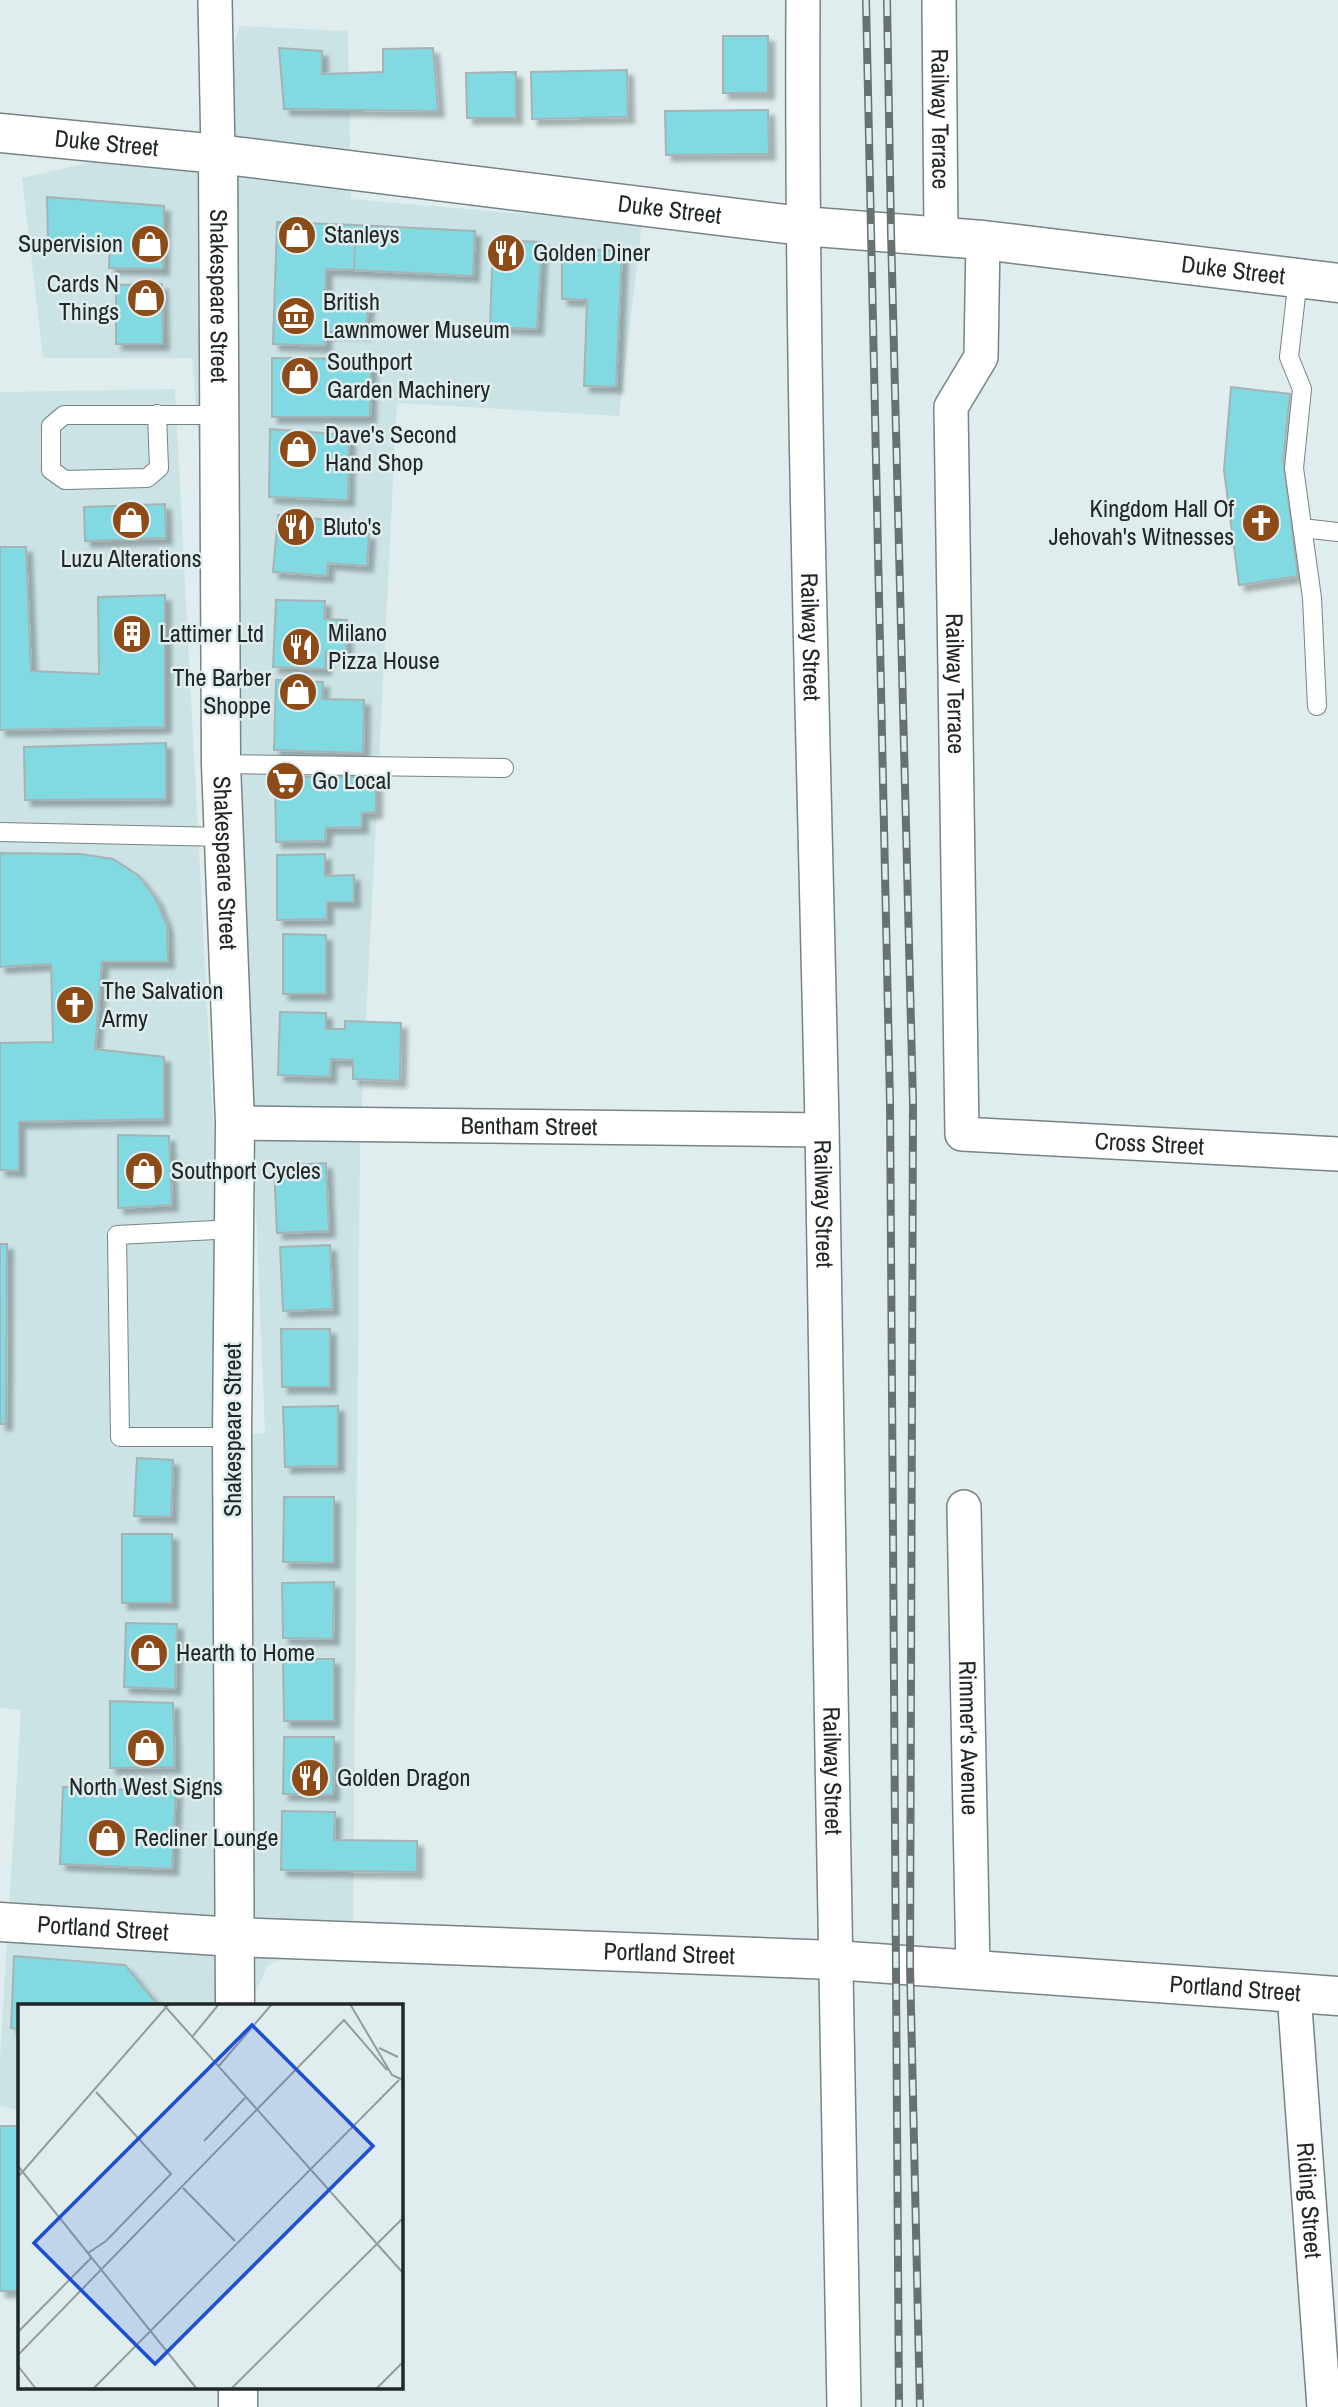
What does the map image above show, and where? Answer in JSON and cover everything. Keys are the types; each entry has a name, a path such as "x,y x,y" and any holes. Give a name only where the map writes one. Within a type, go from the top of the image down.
{"street":[{"name":"Shakespeare Street","path":"215,0 220,764 235,1123 232,1437 235,2004"},
{"name":"Railway Street","path":"803,0 802,226 822,1130 834,1960 844,2407"},
{"name":"Railway Terrace","path":"939,0 941,236"},
{"name":"Duke Street","path":"0,133 218,155 802,226 983,240 1338,283"},
{"name":"Railway Terrace","path":"962,1134 951,407 981,357 983,240"},
{"name":"Bentham Street","path":"235,1123 822,1130"},
{"name":"Cross Street","path":"962,1134 1338,1154"},
{"name":"Rimmer's Avenue","path":"964,1507 973,1969"},
{"name":"Portland Street","path":"0,1922 235,1937 834,1960 1338,1996"},
{"name":"Riding Street","path":"1294,1993 1324,2407"}],"lane":[{"path":"1298,278 1289,357 1302,389 1294,468 1312,598 1317,706"},
{"path":"157,414 159,468 147,478 65,480 51,470 51,426 64,415 157,414 219,415"},
{"path":"1302,528 1338,532"},
{"path":"220,764 504,768"},
{"path":"0,832 223,837"},
{"path":"232,1437 120,1437 117,1235 234,1229"}],"shaded area":[{"path":"240,26 348,31 351,199 642,224 619,416 397,403 360,1141 353,1922 267,1966 251,2004 18,2004 18,2110 0,2106 0,2058 21,1710 0,1708 0,392 175,389 214,1140 214,1438 265,1433 254,1163 192,358 43,358 22,178 202,137"}],"building":[{"path":"723,36 768,36 768,93 723,93"},
{"path":"279,48 322,51 322,74 383,72 383,49 433,48 438,111 284,109"},
{"path":"627,70 628,117 532,119 531,72"},
{"path":"516,72 516,118 467,118 466,73"},
{"path":"768,110 769,154 666,155 665,111"},
{"path":"47,197 164,206 163,269 109,268 110,243 48,241"},
{"path":"277,222 356,225 354,270 326,269 325,303 368,304 366,333 326,332 325,346 273,344"},
{"path":"356,225 475,231 473,276 354,270"},
{"path":"493,240 542,242 537,329 490,327"},
{"path":"562,248 622,251 616,387 584,386 587,300 562,299"},
{"path":"162,284 163,344 116,344 116,285"},
{"path":"272,358 371,359 370,417 272,417"},
{"name":"Kingdom Hall Of Jehovah's Witnesses","path":"1231,387 1290,394 1283,460 1298,576 1239,585 1224,470"},
{"path":"270,429 349,435 348,500 269,497"},
{"path":"165,504 166,538 85,541 84,507"},
{"path":"278,515 329,520 328,531 369,534 367,566 328,563 327,576 273,572"},
{"name":"Lattimer Ltd","path":"0,547 26,547 31,671 99,674 98,597 165,595 165,727 0,730"},
{"path":"276,600 325,601 324,619 347,620 346,651 326,651 325,669 273,667"},
{"path":"276,680 323,682 322,699 364,700 363,753 274,750"},
{"path":"166,743 166,799 25,800 24,747"},
{"path":"275,777 376,777 376,812 362,813 362,827 326,828 325,841 276,842"},
{"name":"The Salvation Army","path":"0,853 81,854 113,859 138,875 156,899 167,926 168,962 102,962 95,1049 164,1057 164,1119 19,1122 19,1171 0,1170 0,1043 53,1042 51,964 0,967"},
{"path":"325,854 325,876 354,875 354,902 327,902 327,919 277,920 277,855"},
{"path":"283,934 326,935 326,994 283,994"},
{"path":"280,1012 326,1013 326,1029 345,1029 345,1021 401,1023 400,1081 353,1079 353,1060 331,1059 330,1077 278,1075"},
{"name":"Southport Cycles","path":"118,1135 169,1136 172,1205 118,1208"},
{"path":"326,1163 329,1231 277,1233 274,1166"},
{"path":"0,1244 7,1244 6,1424 0,1424"},
{"path":"330,1245 333,1309 283,1311 280,1247"},
{"path":"281,1329 330,1329 330,1387 282,1387"},
{"path":"338,1406 338,1466 285,1467 283,1407"},
{"path":"137,1458 173,1460 171,1517 134,1516"},
{"path":"284,1497 334,1497 334,1563 283,1562"},
{"path":"122,1534 172,1534 172,1603 122,1603"},
{"path":"334,1582 333,1639 283,1638 282,1583"},
{"path":"126,1623 177,1624 175,1689 124,1687"},
{"path":"283,1659 334,1659 334,1721 284,1721"},
{"path":"110,1701 173,1703 175,1767 110,1768"},
{"path":"284,1737 334,1737 333,1795 283,1794"},
{"path":"63,1787 176,1792 172,1869 60,1864"},
{"path":"282,1811 335,1812 334,1840 417,1841 417,1872 281,1870"},
{"path":"14,1956 125,1965 157,2004 18,2004 18,2029 11,2028"},
{"path":"0,2126 18,2126 18,2291 0,2291"}],"railway":[{"path":"866,0 890,1103 899,2407"},
{"path":"887,0 913,1103 910,1965 920,2407"}],"place":[{"name":"Stanleys","path":"297,235"},
{"name":"Supervision","path":"150,244"},
{"name":"Golden Diner","path":"506,253"},
{"name":"Cards N Things","path":"146,298"},
{"name":"British Lawnmower Museum","path":"296,316"},
{"name":"Southport Garden Machinery","path":"300,376"},
{"name":"Dave's Second Hand Shop","path":"298,449"},
{"name":"Luzu Alterations","path":"131,520"},
{"name":"Kingdom Hall Of Jehovah's Witnesses","path":"1261,523"},
{"name":"Bluto's","path":"296,527"},
{"name":"Lattimer Ltd","path":"132,634"},
{"name":"Milano Pizza House","path":"301,647"},
{"name":"The Barber Shoppe","path":"298,692"},
{"name":"Go Local","path":"285,781"},
{"name":"The Salvation Army","path":"75,1005"},
{"name":"Southport Cycles","path":"144,1171"},
{"name":"Hearth to Home","path":"149,1653"},
{"name":"North West Signs","path":"146,1748"},
{"name":"Golden Dragon","path":"310,1778"},
{"name":"Recliner Lounge","path":"107,1838"}]}
